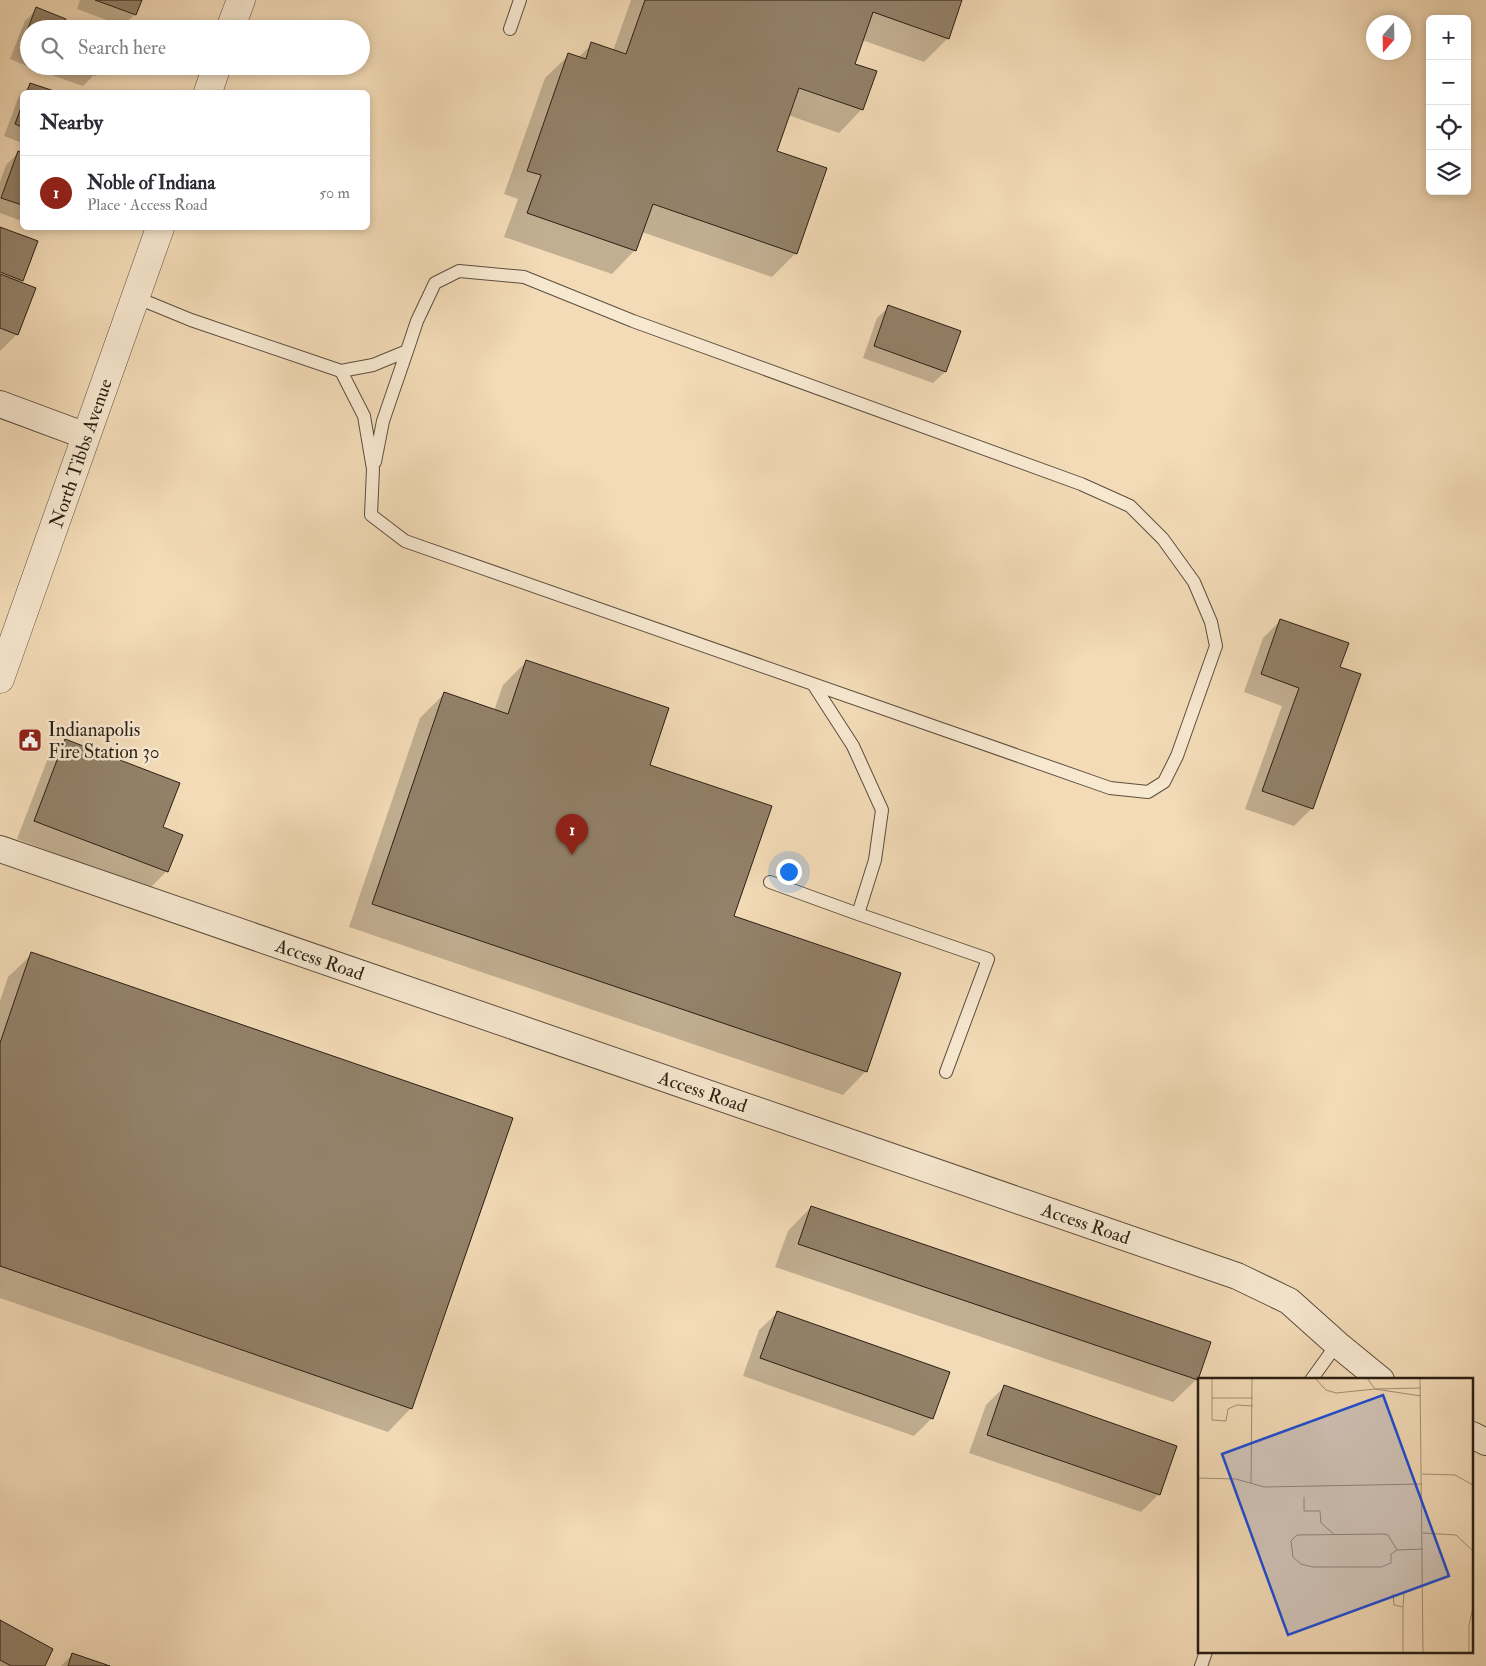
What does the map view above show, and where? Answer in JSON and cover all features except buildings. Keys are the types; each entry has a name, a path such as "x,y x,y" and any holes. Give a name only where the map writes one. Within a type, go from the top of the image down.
{"street":[{"path":"233,20 241,0"},
{"path":"209,90 214,75"},
{"name":"North Tibbs Avenue","path":"0,678 159,230"},
{"path":"0,404 86,436"},
{"name":"Access Road","path":"0,849 1237,1276 1289,1301 1379,1378"},
{"path":"1474,1437 1486,1442"}],"lane":[{"path":"510,29 520,0"},
{"path":"459,271 524,278 633,321 1081,484 1130,506 1163,539 1194,582 1211,622 1216,646 1177,756 1164,782 1148,792 1110,788 405,541 371,515 373,469 383,421 407,351 417,321 435,283 459,271"},
{"path":"135,297 191,320 341,371 373,365 407,351"},
{"path":"341,371 364,416 373,469"},
{"path":"814,684 853,746 882,810 875,860 858,914"},
{"path":"770,882 988,959 946,1072"},
{"path":"1312,1378 1337,1344"},
{"path":"1201,1666 1205,1654"}],"place":[{"name":"Indianapolis Fire Station 30","path":"30,740"},
{"name":"Noble of Indiana","path":"572,855"}]}
